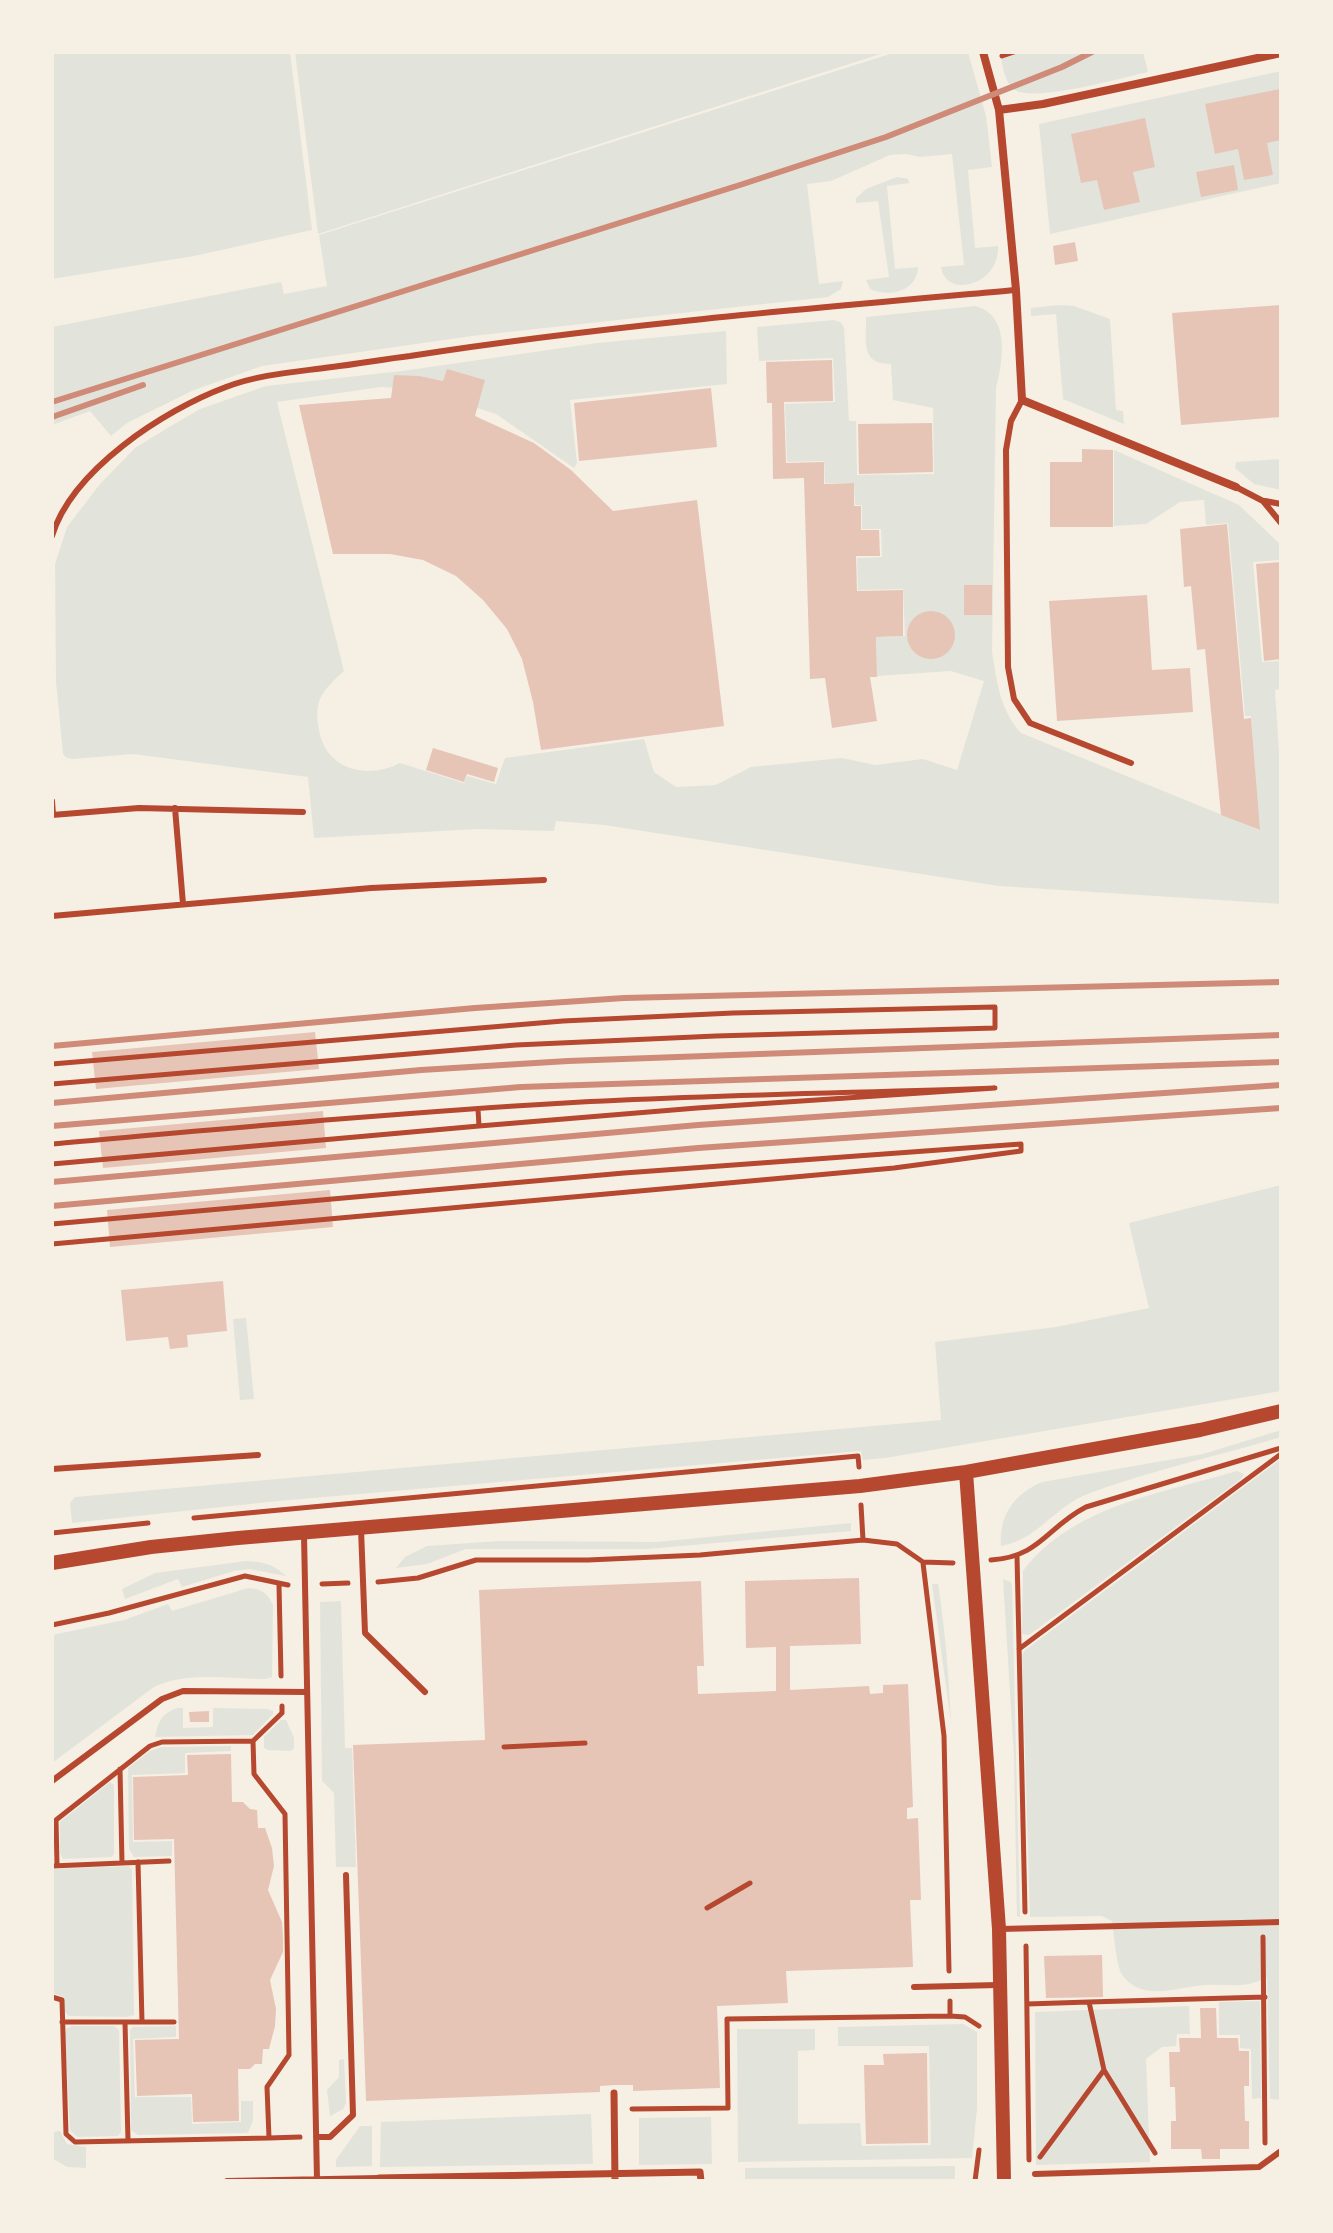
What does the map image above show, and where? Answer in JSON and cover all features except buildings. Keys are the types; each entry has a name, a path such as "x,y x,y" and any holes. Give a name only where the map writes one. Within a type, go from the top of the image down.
{"street":[{"path":"983,52 999,110 1016,290 1022,400 1236,487"},
{"path":"999,110 1043,104 1281,53"},
{"path":"52,1563 151,1547 860,1486 966,1472 1200,1430 1281,1411"},
{"path":"966,1472 999,1929 1004,2181"},
{"path":"614,2093 615,2177"},
{"path":"379,2179 615,2177 700,2172 701,2181"}],"lane":[{"path":"52,536 56,523 76,494 105,460 134,436 196,399 264,376 475,345 736,316 1016,290"},
{"path":"1022,400 1011,421 1006,450 1008,667 1014,699 1030,723 1131,763"},
{"path":"1236,487 1263,501 1281,504"},
{"path":"1263,501 1281,523"},
{"path":"52,801 53,815 139,808 303,812"},
{"path":"175,808 183,904"},
{"path":"52,916 371,888 544,880"},
{"path":"52,1469 258,1455"},
{"path":"360,1528 365,1633 425,1692"},
{"path":"304,1533 317,2179"},
{"path":"52,1781 162,1699 183,1691 307,1692"},
{"path":"316,2137 330,2137 353,2115 346,1875"},
{"path":"999,1929 1281,1922"},
{"path":"914,1987 1001,1985"},
{"path":"1037,2174 1259,2167 1281,2151"},
{"path":"227,2181 379,2179"}],"path":[{"path":"52,1064 577,1020 995,1007 995,1028 673,1037 516,1045 52,1084"},
{"path":"52,1144 478,1109 629,1100 995,1088 697,1108 52,1164"},
{"path":"478,1109 479,1126"},
{"path":"52,1224 624,1173 1021,1144 1021,1151 839,1174 52,1244"},
{"path":"52,1625 109,1613 236,1578 261,1578 279,1585 362,1583 418,1578 476,1560 588,1560 700,1555 863,1540 897,1544 923,1562 972,1562 1017,1556 1030,1551 1073,1514 1086,1507 1281,1448"},
{"path":"1019,1649 1281,1454"},
{"path":"1017,1556 1029,2166"},
{"path":"923,1562 944,1736 950,2016"},
{"path":"169,1861 54,1866 56,1820 156,1743 253,1741 282,1713 279,1585"},
{"path":"253,1741 254,1774 285,1814 289,2055 267,2087 269,2138"},
{"path":"504,1747 585,1743"},
{"path":"120,1769 122,1863"},
{"path":"138,1862 142,2022"},
{"path":"707,1908 750,1883"},
{"path":"1262,1924 1265,2164"},
{"path":"52,1997 62,2000 66,2134 75,2142 316,2137"},
{"path":"1027,2004 1265,1997"},
{"path":"1089,2002 1104,2070 1166,2171"},
{"path":"614,2109 728,2108 727,2019 950,2016 965,2017 981,2028"},
{"path":"62,2022 174,2022"},
{"path":"125,2022 128,2141"},
{"path":"1037,2174 1040,2156 1104,2070"},
{"path":"975,2181 979,2150"}],"shaded area":[{"path":"52,52 290,52 312,230 194,256 52,279"},
{"path":"295,52 887,52 318,234"},
{"path":"896,52 968,52 986,116 992,167 968,170 975,248 998,246 990,271 972,284 952,283 941,267 964,265 952,154 920,157 890,155 831,181 807,184 819,284 843,281 841,289 828,297 472,336 262,366 194,390 127,423 111,436 90,411 52,425 52,327 281,282 284,294 327,286 319,235"},
{"path":"1000,52 1143,52 1148,72 1056,92 1021,92 1012,88 1007,81"},
{"path":"1281,71 1281,183 1050,234 1039,124"},
{"path":"897,177 908,179 909,183 887,186 895,269 918,267 908,287 894,292 878,292 870,289 866,280 889,277 878,201 856,203 856,198 866,189"},
{"path":"975,306 987,311 994,319 1002,340 996,389 992,652 1004,705 1021,733 1259,830 1251,716 1245,716 1228,523 1206,525 1204,500 1180,502 1146,524 1114,526 1114,450 1239,505 1281,545 1281,560 1253,562 1262,662 1281,661 1281,689 1275,690 1281,782 1281,904 999,886 604,825 556,821 554,831 477,829 314,838 308,777 133,754 73,759 63,754 56,681 55,564 67,527 100,484 135,448 200,409 266,386 402,371 597,343 726,331 727,384 570,400 577,463 574,468 496,414 417,389 381,387 277,402 344,671 327,687 319,703 318,722 323,744 339,763 350,768 374,771 400,763 464,783 467,776 496,784 505,758 644,739 654,772 676,787 716,785 751,767 842,758 875,765 923,759 957,770 984,681 951,671 877,676 876,637 905,636 903,589 858,590 857,558 882,557 881,529 862,529 862,505 855,505 854,483 825,483 824,461 787,462 785,404 835,402 833,358 759,361 757,327 840,322 844,327 849,421 856,421 857,475 934,474 933,408 893,400 891,364 874,360 867,350 866,317"},
{"path":"1074,306 1110,319 1116,410 1123,411 1124,424 1063,399 1056,314 1031,316 1031,308"},
{"path":"1281,459 1281,490 1254,484 1235,468 1236,462"},
{"path":"1281,1185 1281,1391 885,1458 863,1460 861,1451 278,1501 72,1523 70,1503 75,1497 941,1420 935,1342 1056,1327 1149,1308 1129,1223"},
{"path":"246,1318 254,1399 240,1400 233,1319"},
{"path":"1281,1430 1281,1437 1090,1493 1066,1506 1025,1537 1001,1546 1003,1525 1010,1507 1016,1499 1042,1482 1203,1454"},
{"path":"1281,1459 1281,2100 1270,2099 1267,1977 1245,1985 1206,1985 1162,1991 1141,1989 1131,1984 1121,1972 1112,1921 1102,1916 1030,1917 1022,1656 1024,1651"},
{"path":"1237,1471 1244,1474 1241,1479 1029,1635 1022,1634 1023,1571 1067,1531 1121,1504"},
{"path":"851,1523 851,1531 648,1549 466,1549 427,1564 396,1568 405,1557 427,1546 500,1541 657,1542"},
{"path":"246,1561 268,1564 286,1576 249,1569 182,1587 178,1579 125,1599 122,1589 155,1573"},
{"path":"1003,1579 1011,1582 1012,1587 1020,1917 1017,1916 1014,1758"},
{"path":"932,1584 938,1584 951,1723"},
{"path":"248,1588 263,1592 273,1605 272,1677 195,1677 154,1687 52,1763 52,1635 124,1620 168,1604 172,1611"},
{"path":"341,1601 345,1748 352,1748 356,1867 336,1867 334,1793 322,1781 320,1602"},
{"path":"183,1708 183,1728 213,1727 213,1708 267,1709 273,1714 253,1735 155,1737 162,1718"},
{"path":"281,1720 286,1720 294,1738 294,1748 291,1751 264,1748 264,1737"},
{"path":"231,1746 231,1751 185,1753 185,1773 132,1775 133,1842 172,1841 172,1856 134,1857 129,1849 128,1768 150,1751 161,1747"},
{"path":"110,1782 114,1785 114,1854 111,1857 63,1859 60,1853 60,1822"},
{"path":"129,1866 132,1870 134,2015 69,2016 64,2011 64,1997 52,1993 52,1869"},
{"path":"1260,2001 1261,2098 1252,2099 1251,2049 1240,2048 1240,2035 1219,2035 1219,2002"},
{"path":"1189,2006 1190,2034 1177,2034 1176,2046 1162,2047 1146,2059 1150,2162 1036,2165 1035,2012"},
{"path":"963,2024 977,2032 977,2109 972,2158 738,2162 737,2029 815,2029 815,2050 798,2051 798,2124 860,2123 862,2146 931,2145 929,2046 838,2046 838,2027"},
{"path":"72,2026 114,2026 119,2030 121,2132 118,2136 77,2137 70,2130 65,2034 66,2029"},
{"path":"176,2026 176,2037 133,2039 135,2097 191,2097 192,2124 241,2122 241,2101 253,2101 253,2120 248,2133 138,2135 131,2130 130,2030 133,2027"},
{"path":"344,2059 346,2103 343,2109 330,2116 327,2090 339,2077 339,2060"},
{"path":"591,2114 593,2164 380,2167 381,2122"},
{"path":"711,2117 712,2164 639,2165 639,2118"},
{"path":"360,2126 372,2126 372,2166 336,2167 336,2160"},
{"path":"60,2131 67,2144 86,2147 86,2168 67,2167 52,2158 52,2132"},
{"path":"955,2166 955,2181 745,2181 745,2168"}],"railway":[{"path":"52,402 886,137 1062,67 1092,52"},
{"path":"52,417 143,385"},
{"path":"52,1046 475,1008 624,998 1281,982"},
{"path":"52,1103 421,1070 568,1061 1281,1035"},
{"path":"52,1126 521,1087 1281,1062"},
{"path":"52,1182 698,1125 1281,1085"},
{"path":"52,1206 698,1148 1281,1108"}]}
